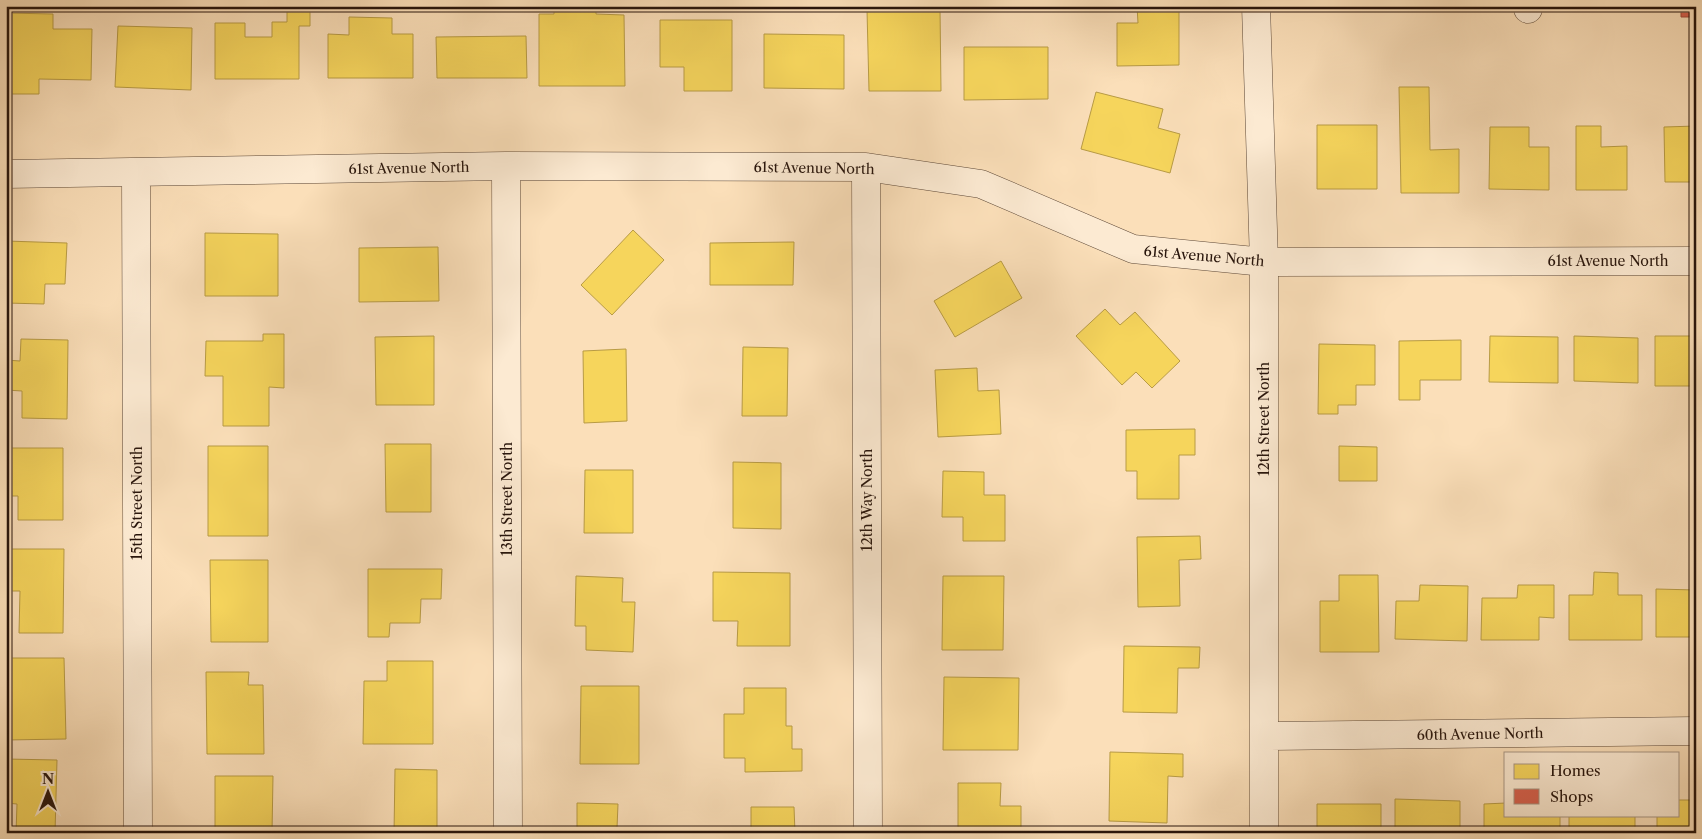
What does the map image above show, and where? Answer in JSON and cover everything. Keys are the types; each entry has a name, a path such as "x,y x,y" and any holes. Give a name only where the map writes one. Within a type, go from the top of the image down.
{"street":[{"name":"12th Street North","path":"1256,6 1264,262 1264,833"},
{"name":"61st Avenue North","path":"6,174 506,166 866,167 981,184 1133,249 1264,262 1696,261"},
{"name":"13th Street North","path":"506,166 508,833"},
{"name":"12th Way North","path":"866,167 868,833"},
{"name":"15th Street North","path":"136,172 138,833"},
{"name":"60th Avenue North","path":"1264,736 1696,731"}],"building: Homes":[{"path":"287,6 310,6 310,26 299,26 299,79 215,79 215,23 245,23 245,37 272,37 272,22 287,22"},
{"path":"554,6 596,6 596,14 624,15 625,86 539,86 539,14 554,14"},
{"path":"1137,6 1179,6 1179,65 1117,66 1117,23 1138,23"},
{"path":"940,9 941,91 869,91 867,10"},
{"path":"6,13 53,14 53,29 92,29 91,80 39,79 39,94 6,94"},
{"path":"349,17 392,18 392,34 413,34 413,78 328,78 328,34 349,35"},
{"path":"660,20 732,20 732,91 684,91 684,67 660,67"},
{"path":"118,26 192,28 191,90 115,87"},
{"path":"764,34 844,35 844,89 764,88"},
{"path":"526,36 527,78 437,78 436,37"},
{"path":"964,47 1048,47 1048,99 964,100"},
{"path":"1399,87 1429,87 1430,150 1459,149 1459,193 1401,193"},
{"path":"1096,92 1163,109 1158,128 1180,134 1170,173 1081,149"},
{"path":"1317,125 1377,125 1377,189 1317,189"},
{"path":"1576,126 1601,126 1601,147 1627,146 1627,190 1576,190"},
{"path":"1696,126 1696,182 1665,182 1664,127"},
{"path":"1490,127 1529,127 1529,147 1549,147 1549,190 1489,189"},
{"path":"633,230 664,260 612,315 581,285"},
{"path":"205,233 278,234 278,296 205,296"},
{"path":"6,241 67,243 65,284 45,284 44,304 6,303"},
{"path":"794,242 793,285 710,285 710,243"},
{"path":"438,247 439,301 359,302 359,248"},
{"path":"1001,261 1022,298 955,337 934,301"},
{"path":"1105,309 1120,325 1135,312 1180,361 1152,388 1136,372 1122,385 1076,336"},
{"path":"263,334 284,334 284,388 269,387 269,426 223,426 223,376 205,376 206,341 263,341"},
{"path":"434,336 434,405 376,405 375,337"},
{"path":"1490,336 1558,337 1558,383 1489,382"},
{"path":"1574,336 1638,338 1638,383 1574,381"},
{"path":"1655,336 1696,336 1696,386 1655,386"},
{"path":"21,339 68,340 67,419 22,418 22,391 6,390 6,360 20,361"},
{"path":"1461,340 1461,380 1420,380 1420,400 1399,400 1399,341"},
{"path":"1319,344 1375,345 1375,385 1356,385 1356,405 1338,405 1338,414 1318,414"},
{"path":"743,347 788,348 787,416 742,416"},
{"path":"626,349 627,421 584,423 583,351"},
{"path":"977,368 978,391 999,390 1001,434 938,437 935,370"},
{"path":"1195,429 1195,455 1179,455 1179,499 1137,499 1137,471 1126,471 1126,430"},
{"path":"385,444 431,444 431,512 386,512"},
{"path":"208,446 268,446 268,536 208,536"},
{"path":"1339,446 1377,447 1377,481 1339,481"},
{"path":"6,448 63,448 63,520 18,520 18,496 6,496"},
{"path":"733,462 781,463 781,529 733,528"},
{"path":"585,470 633,470 633,533 584,533"},
{"path":"943,471 984,472 984,495 1005,495 1005,541 963,541 963,517 942,517"},
{"path":"1200,536 1201,559 1179,560 1180,606 1138,607 1137,537"},
{"path":"6,549 64,549 63,633 19,633 20,591 6,591"},
{"path":"210,560 268,560 268,642 211,642"},
{"path":"368,569 442,569 441,599 421,599 420,623 390,623 389,637 368,637"},
{"path":"713,572 790,573 790,646 737,646 738,621 713,621"},
{"path":"1594,572 1618,573 1618,595 1642,595 1642,640 1569,640 1569,595 1593,595"},
{"path":"1339,575 1378,575 1379,652 1320,652 1320,601 1339,601"},
{"path":"576,576 623,578 622,602 635,602 633,652 586,650 586,626 575,626"},
{"path":"943,576 1004,576 1003,650 942,650"},
{"path":"1420,585 1468,586 1467,641 1395,639 1396,601 1419,601"},
{"path":"1518,585 1554,585 1554,618 1539,617 1539,640 1481,640 1482,598 1517,598"},
{"path":"1656,589 1696,590 1696,637 1656,637"},
{"path":"1124,646 1200,647 1199,668 1178,668 1177,713 1123,712"},
{"path":"6,658 64,658 66,739 6,740"},
{"path":"387,661 433,661 433,744 363,744 364,681 387,681"},
{"path":"206,672 249,672 248,685 263,685 264,754 207,754"},
{"path":"944,677 1019,678 1018,750 943,750"},
{"path":"581,686 639,686 639,764 580,764"},
{"path":"744,688 786,688 786,726 792,726 792,749 802,749 802,771 745,772 745,758 724,758 724,714 744,714"},
{"path":"1110,752 1183,754 1183,777 1168,776 1167,823 1109,821"},
{"path":"6,759 57,760 55,833 16,833 17,804 6,803"},
{"path":"395,769 437,770 437,833 394,833"},
{"path":"215,776 273,776 272,833 215,833"},
{"path":"958,783 1001,783 1000,806 1021,806 1021,833 958,833"},
{"path":"1395,799 1460,801 1460,833 1395,833"},
{"path":"1680,800 1696,800 1696,833 1657,833 1657,816 1680,816"},
{"path":"577,803 618,804 617,828 638,828 638,833 577,833"},
{"path":"1504,803 1504,816 1560,816 1560,833 1484,833 1484,804"},
{"path":"1317,804 1381,804 1381,833 1317,833"},
{"path":"751,807 794,807 795,833 751,833"},
{"path":"1569,816 1635,816 1635,833 1569,833"}],"building: Shops":[{"path":"1681,6 1696,6 1696,17 1681,17"}]}
